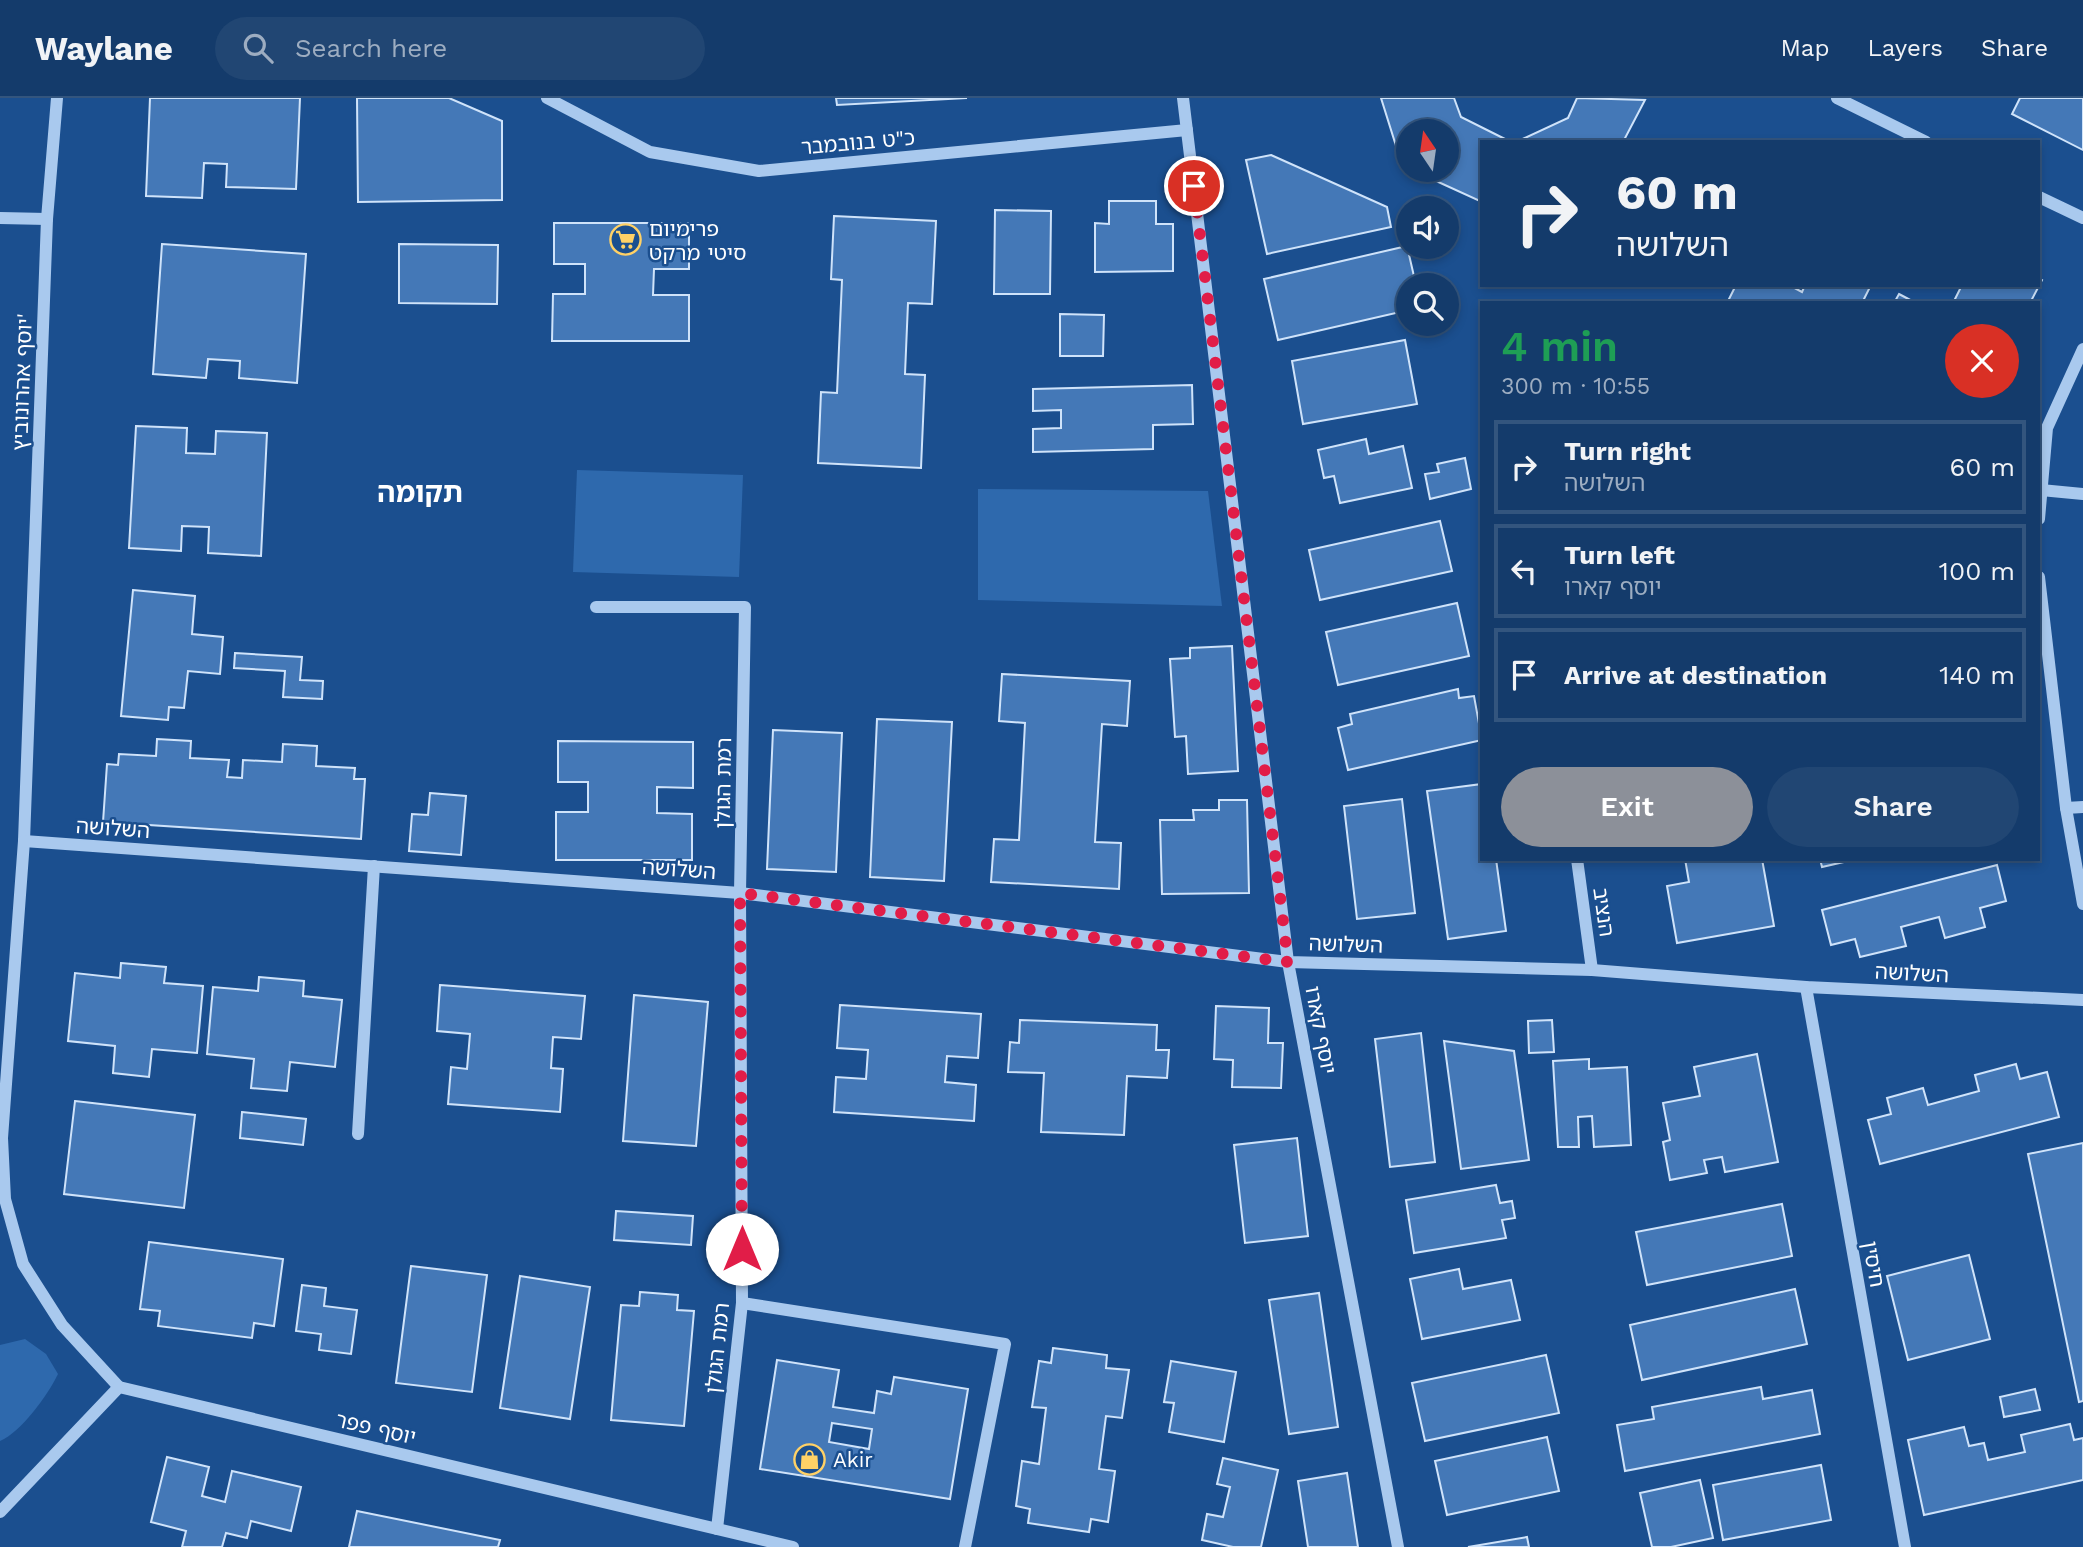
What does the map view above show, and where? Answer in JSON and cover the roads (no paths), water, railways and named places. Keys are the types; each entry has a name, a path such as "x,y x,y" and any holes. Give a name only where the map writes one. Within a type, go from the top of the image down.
{"street":[{"name":"יוסף אהרונוביץ'","path":"57,98 47,219 24,841 2,1138 5,1199 23,1264 62,1325 119,1387"},
{"name":"כ\"ט בנובמבר","path":"547,98 650,152 759,171 1187,130"},
{"name":"יוסף קארו","path":"1183,98 1288,962 1398,1547"},
{"path":"1837,98 1922,140"},
{"path":"2040,197 2083,218"},
{"path":"0,218 47,219"},
{"path":"2040,504 2046,428 2083,349"},
{"path":"2041,489 2083,494"},
{"path":"2040,585 2066,808 2083,904"},
{"name":"רמת הגולן","path":"596,607 745,607 740,893 742,1303 717,1529"},
{"path":"2066,808 2083,807"},
{"name":"השלושה","path":"24,841 740,893 1288,962 1592,970 1806,987 2083,1000"},
{"name":"הנציב","path":"1577,861 1592,970"},
{"path":"358,1134 374,866"},
{"name":"חיסין","path":"1806,987 1905,1547"},
{"path":"742,1303 1005,1344 965,1547"},
{"path":"0,1512 119,1387"},
{"name":"יוסף פפר","path":"119,1387 793,1547"}],"place":[{"name":"פרימיום סיטי מרקט","path":"626,240"},
{"name":"Akir","path":"810,1459"}],"district":[{"name":"תקומה","path":"420,492"}]}
